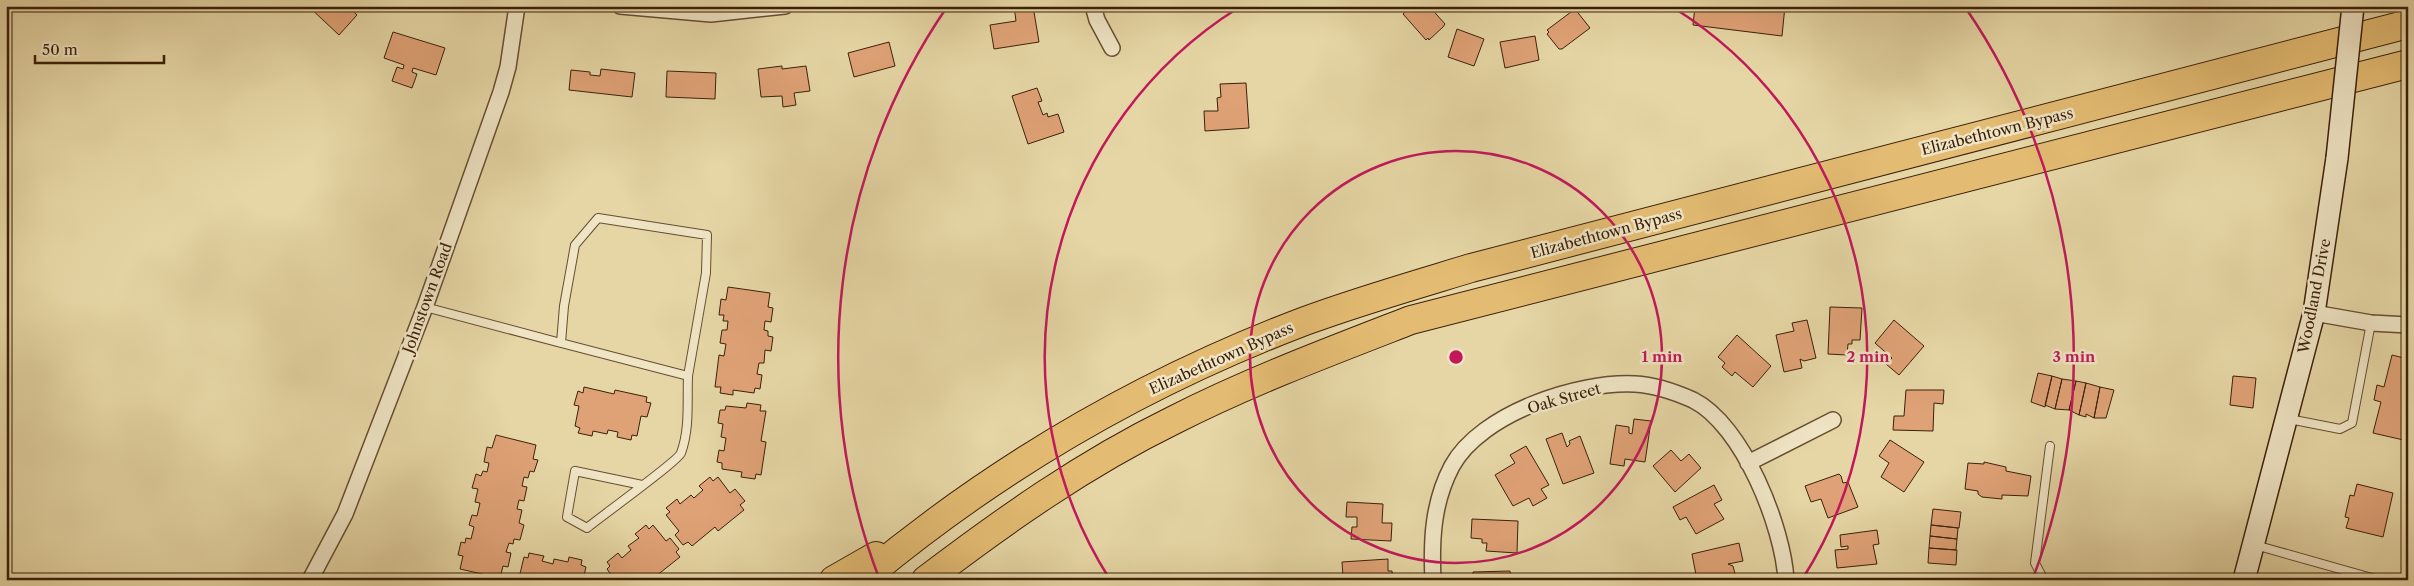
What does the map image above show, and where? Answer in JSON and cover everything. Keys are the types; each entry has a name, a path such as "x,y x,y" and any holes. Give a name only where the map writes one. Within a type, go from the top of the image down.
{"highway":[{"name":"Elizabethtown Bypass","path":"862,580 930,526 1033,456 1140,395 1250,344 1360,302 1480,266 2408,24"},
{"path":"926,580 1034,500 1122,447 1174,420 1297,363 1411,320 2408,64"},
{"path":"834,580 930,526"}],"street":[{"name":"Johnstown Road","path":"310,580 345,514 425,307 502,92 508,67 516,6"},
{"path":"620,6 711,14 785,6"},
{"path":"1094,6 1097,20 1112,48"},
{"name":"Woodland Drive","path":"2244,580 2314,312 2337,158 2353,6"},
{"path":"2314,312 2371,323 2408,325"},
{"name":"Oak Street","path":"1433,580 1431,551 1434,516 1453,464 1479,436 1495,424 1529,407 1595,386 1650,386 1694,401 1708,410 1732,436 1748,464 1772,517 1779,540 1786,580"},
{"path":"1748,464 1833,420"}],"lane":[{"path":"561,343 564,306 575,245 598,218 707,235 706,273 688,376 686,431 680,456 586,528 567,517 575,472 642,485"},
{"path":"425,307 688,376"},
{"path":"2287,418 2340,429 2352,423 2371,323"},
{"path":"2044,580 2035,563 2050,446"},
{"path":"2253,545 2304,557 2379,580"}],"building":[{"path":"308,6 348,6 357,15 339,35"},
{"path":"1014,6 1033,6 1039,42 994,49 990,25 1016,21"},
{"path":"1412,6 1429,6 1445,24 1429,40 1428,38 1426,40 1403,14"},
{"path":"1695,6 1785,6 1782,36 1693,25"},
{"path":"1575,9 1590,28 1562,49 1559,49 1547,34 1549,32 1547,30"},
{"path":"1457,29 1484,39 1474,66 1448,57"},
{"path":"393,32 445,48 436,75 413,68 412,72 417,74 412,88 392,81 397,67 403,69 404,65 384,58"},
{"path":"1535,36 1539,60 1505,68 1500,42"},
{"path":"889,42 895,66 854,77 848,53"},
{"path":"782,66 782,69 806,66 810,91 794,93 796,105 783,107 782,96 761,97 758,69"},
{"path":"601,69 635,73 632,97 569,90 571,70 590,72 590,75 600,76"},
{"path":"667,71 716,73 715,99 666,97"},
{"path":"1246,83 1249,128 1205,131 1204,111 1218,111 1217,98 1221,97 1220,84"},
{"path":"1037,88 1042,101 1038,102 1043,115 1047,113 1048,117 1058,114 1064,132 1028,144 1012,96"},
{"path":"728,287 770,293 768,307 773,308 771,322 765,321 764,330 768,331 768,336 773,337 771,351 765,350 764,363 759,363 757,374 762,375 760,389 755,388 754,393 733,390 733,395 720,393 721,387 715,387 719,355 724,356 726,344 720,343 722,330 727,330 728,321 723,321 724,315 719,315 721,299 726,300"},
{"path":"1830,307 1862,308 1860,340 1852,340 1852,344 1848,344 1847,355 1828,354"},
{"path":"1807,320 1816,358 1804,361 1800,359 1802,368 1784,372 1776,335 1794,331 1792,323"},
{"path":"1894,320 1924,346 1899,375 1886,364 1892,358 1875,343"},
{"path":"1737,335 1771,366 1753,387 1735,372 1732,376 1722,367 1725,363 1718,357"},
{"path":"2392,355 2408,359 2408,441 2373,433 2381,402 2374,400 2377,385 2384,387"},
{"path":"2038,373 2052,376 2045,407 2031,402"},
{"path":"2052,376 2062,379 2055,409 2045,405"},
{"path":"2233,376 2256,378 2253,408 2230,405"},
{"path":"2062,379 2076,381 2069,410 2055,409"},
{"path":"2076,381 2086,383 2079,415 2069,410"},
{"path":"2086,383 2100,387 2094,418 2086,414 2086,417 2079,415"},
{"path":"584,387 614,394 615,390 647,397 646,402 651,403 647,417 641,416 637,436 632,435 631,440 617,437 618,432 608,430 607,434 593,431 592,436 578,433 580,428 575,426 579,406 574,405 578,391 583,393"},
{"path":"2100,387 2114,390 2106,418 2094,418"},
{"path":"1906,390 1944,390 1943,404 1934,403 1933,431 1893,430 1894,416 1904,416"},
{"path":"747,403 761,405 760,411 766,411 761,441 766,442 761,475 756,474 755,479 741,477 742,472 722,469 722,463 717,462 719,450 724,451 726,438 721,437 723,424 718,423 720,410 725,410 726,406 746,408"},
{"path":"1634,419 1651,421 1645,462 1625,459 1624,466 1610,464 1616,425 1629,427 1629,433 1632,434"},
{"path":"1562,433 1567,447 1570,444 1569,441 1580,436 1594,473 1563,484 1546,439"},
{"path":"496,435 536,445 533,459 538,460 534,472 530,471 528,478 524,477 522,486 527,487 524,501 519,500 517,509 522,510 519,523 524,525 520,540 514,539 513,544 509,543 506,552 511,553 508,567 503,566 500,578 460,569 463,556 458,555 461,542 465,543 466,538 471,539 474,527 469,525 472,515 477,516 480,503 475,502 478,489 472,488 476,474 481,476 483,471 487,472 489,463 484,462 487,447 492,448"},
{"path":"1890,440 1924,462 1904,492 1881,477 1889,463 1879,456"},
{"path":"1526,446 1549,485 1541,489 1547,498 1533,506 1529,498 1513,506 1495,475 1515,463 1510,455"},
{"path":"1671,450 1681,461 1689,454 1701,468 1675,492 1653,466"},
{"path":"1984,462 2006,467 2006,471 2031,476 2028,496 2002,495 2002,499 1982,497 1978,494 1978,491 1965,489 1968,463 1984,464"},
{"path":"1839,474 1843,483 1848,482 1858,507 1828,518 1821,499 1811,502 1805,486"},
{"path":"710,477 713,481 718,477 730,493 735,489 745,501 740,505 744,510 718,531 715,527 692,546 688,542 683,545 675,535 679,531 666,515 670,512 666,508 677,499 680,504 691,495 694,498 703,490 699,486"},
{"path":"2357,484 2393,493 2383,537 2346,528 2349,518 2345,517 2350,495 2354,496"},
{"path":"1714,485 1722,500 1714,504 1724,519 1696,534 1686,517 1680,520 1673,507"},
{"path":"1347,502 1383,504 1382,523 1392,523 1391,541 1351,539 1352,527 1357,527 1357,517 1346,517"},
{"path":"1933,509 1961,512 1959,528 1931,525"},
{"path":"1472,519 1518,521 1517,553 1486,551 1487,543 1482,543 1482,539 1471,538"},
{"path":"646,525 649,529 653,525 666,541 670,538 679,549 676,552 680,557 656,576 659,580 615,580 607,569 610,566 607,562 618,553 622,558 631,550 628,546 639,538 635,534"},
{"path":"1931,525 1958,528 1957,539 1930,536"},
{"path":"1877,530 1879,544 1873,545 1877,564 1837,568 1835,550 1848,549 1848,546 1841,547 1840,535"},
{"path":"1930,536 1957,539 1956,550 1929,548"},
{"path":"1739,543 1743,561 1728,564 1733,566 1736,578 1697,580 1692,554"},
{"path":"1929,548 1957,550 1956,565 1928,563"},
{"path":"529,553 544,556 542,561 553,564 554,559 568,562 569,557 582,560 581,565 586,567 583,580 513,580 514,576 519,578 524,557 528,558"},
{"path":"1388,559 1388,571 1392,571 1393,580 1353,580 1353,576 1343,577 1342,562"},
{"path":"1510,571 1511,580 1473,580 1473,572"}]}
